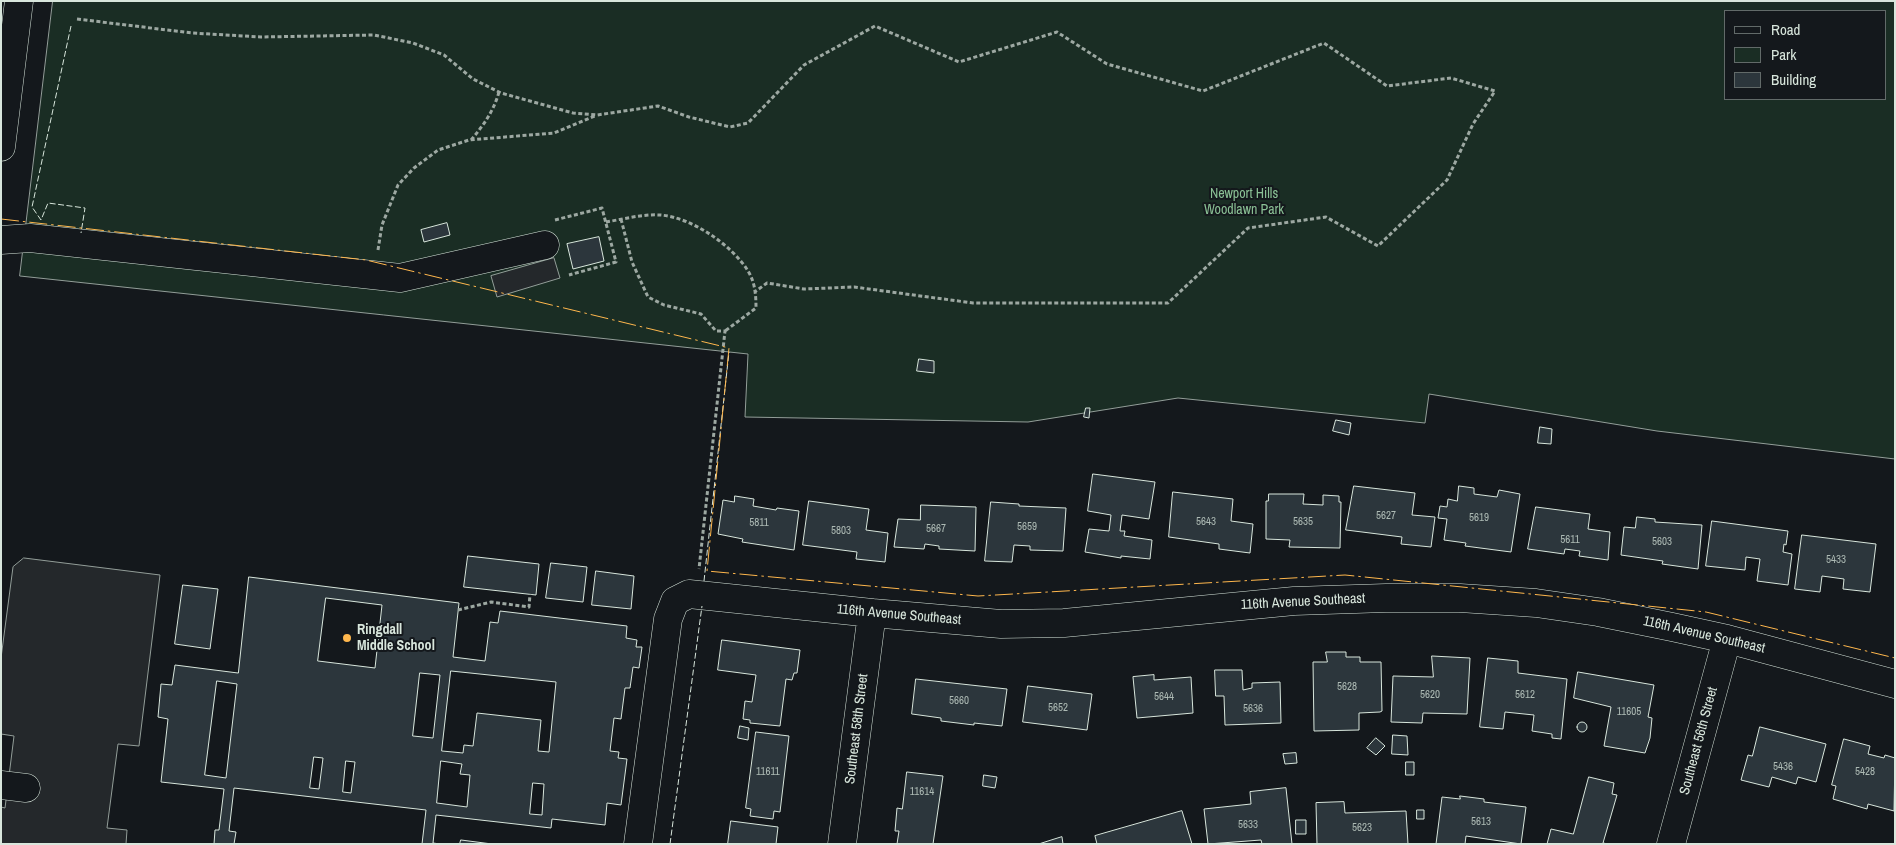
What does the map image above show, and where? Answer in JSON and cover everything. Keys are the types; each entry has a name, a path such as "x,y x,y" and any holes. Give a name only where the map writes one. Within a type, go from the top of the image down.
{"street":[{"path":"1,147 18,1"},
{"path":"1,240 30,238 400,278 546,245"},
{"name":"116th Avenue Southeast","path":"638,844 668,619 676,601 689,594 1001,624 1064,624 1294,601 1460,598 1536,603 1598,612 1727,639 1895,684"},
{"name":"Southeast 58th Street","path":"842,844 872,613"},
{"name":"Southeast 56th Street","path":"1671,844 1727,639"}],"path":[{"path":"77,20 192,33 261,37 374,35 413,44 444,56 473,78 499,92 573,114 597,115 658,106 689,118 730,127 748,123 804,65 874,26 959,62 1057,32 1107,64 1203,91 1324,43 1387,86 1451,78 1495,91 1473,124 1448,180 1378,246 1326,217 1248,228 1168,303 973,302 854,287 804,289 767,283 756,292"},
{"path":"472,140 489,117 496,104 499,92"},
{"path":"374,275 382,225 398,185 414,168 438,150 472,140 554,132 597,115"},
{"path":"606,222 621,220 661,215 683,221 710,234 732,251 749,272 756,292 756,308 725,331 716,332 701,314 664,305 648,297 632,262 621,220"},
{"path":"707,596 699,566 725,331"},
{"path":"458,610 492,602 529,607 530,594"}],"green space":[{"name":"Newport Hills Woodlawn Park","path":"53,1 1895,1 1895,459 1657,431 1429,394 1425,423 1178,398 1028,422 745,417 748,354 20,276"}],"shaded area":[{"path":"554,258 560,278 497,297 491,276"},
{"path":"24,558 160,575 139,746 118,744 107,828 127,830 126,844 1,844 1,807 5,808 14,736 1,734 1,658 13,567"}],"building":[{"path":"447,223 450,235 424,242 421,230"},
{"path":"599,237 604,261 573,269 567,244"},
{"path":"919,359 934,361 934,373 917,371"},
{"path":"1086,408 1090,408 1089,418 1084,417"},
{"path":"1336,420 1351,423 1349,435 1333,431"},
{"path":"1540,427 1552,429 1551,444 1538,443"},
{"path":"1093,474 1155,482 1149,519 1122,515 1120,531 1125,531 1124,536 1152,540 1150,559 1121,556 1121,558 1085,552 1089,529 1109,531 1111,515 1088,511"},
{"path":"1354,486 1415,493 1412,515 1435,517 1431,547 1401,544 1402,537 1346,530"},
{"path":"1459,486 1474,488 1474,494 1497,497 1499,490 1520,494 1511,552 1465,546 1466,543 1444,540 1447,519 1438,518 1440,506 1447,507 1448,499 1457,501"},
{"path":"1173,492 1233,499 1231,521 1253,524 1250,553 1219,549 1219,544 1169,537"},
{"path":"1269,494 1304,494 1303,504 1323,505 1323,495 1339,496 1339,502 1341,502 1340,548 1289,547 1290,540 1266,539 1266,501 1268,501"},
{"path":"735,496 754,499 753,506 799,511 794,550 742,542 743,539 718,534 723,500 734,502"},
{"path":"809,501 869,509 866,530 888,533 885,562 856,559 857,552 803,545"},
{"path":"991,502 1019,504 1019,506 1066,508 1063,551 1030,550 1030,546 1014,545 1012,562 985,561"},
{"path":"921,505 976,507 975,551 939,549 939,546 925,544 924,549 894,547 898,519 920,520"},
{"path":"1536,507 1590,514 1588,529 1610,532 1608,560 1579,556 1580,551 1565,549 1564,554 1528,549"},
{"path":"1637,517 1655,519 1655,522 1702,525 1698,569 1662,564 1663,561 1621,555 1624,527 1635,528"},
{"path":"1712,521 1788,531 1783,552 1792,554 1788,585 1757,581 1760,559 1746,557 1745,570 1706,566"},
{"path":"1802,535 1876,544 1870,592 1843,589 1844,579 1822,576 1820,592 1795,589"},
{"path":"468,556 539,564 536,595 464,587"},
{"path":"551,563 587,567 583,602 546,598"},
{"path":"596,571 634,576 631,609 592,605"},
{"path":"249,577 459,603 453,657 485,661 490,622 498,623 500,611 627,626 626,638 637,640 636,647 642,647 639,668 633,667 630,688 625,688 621,719 614,718 610,751 619,752 618,758 627,759 621,805 607,803 605,825 552,819 551,828 436,815 433,843 440,844 422,844 426,810 234,788 229,831 236,832 234,844 214,844 215,830 219,830 224,789 161,782 168,719 158,717 161,684 172,685 175,665 238,673","holes":["326,598 382,605 375,668 318,661","451,671 556,682 549,752 538,751 541,720 477,713 473,746 464,745 463,753 442,751","420,673 440,675 433,738 413,736","217,681 237,684 226,778 205,775","314,757 323,758 319,789 310,788","346,761 355,762 351,793 343,792","441,761 462,764 460,774 470,775 467,807 437,803","533,783 544,784 542,815 530,814"]},
{"path":"183,585 218,589 210,649 175,644"},
{"path":"722,640 800,650 797,673 794,673 792,680 786,679 780,726 750,723 750,720 743,719 745,701 752,702 756,675 718,670"},
{"path":"1326,652 1346,652 1346,657 1360,657 1360,662 1381,662 1382,711 1359,713 1359,730 1314,731 1313,662 1327,662"},
{"path":"1432,656 1470,658 1467,714 1423,713 1422,723 1391,722 1393,676 1433,677"},
{"path":"1488,658 1518,661 1518,673 1567,679 1561,739 1552,738 1552,734 1532,731 1534,715 1505,712 1503,729 1480,727"},
{"path":"1215,670 1242,670 1243,690 1252,688 1252,683 1280,682 1281,723 1225,725 1224,696 1216,696"},
{"path":"1578,672 1654,685 1648,717 1652,718 1650,738 1645,753 1604,746 1611,707 1574,698"},
{"path":"1154,675 1154,680 1191,677 1193,713 1137,718 1133,677"},
{"path":"916,679 1007,689 1002,726 941,721 941,718 912,714"},
{"path":"1028,686 1092,694 1087,730 1023,722"},
{"path":"1580,722 1584,722 1587,727 1586,731 1580,732 1577,729 1577,725"},
{"path":"740,726 749,728 748,740 738,738"},
{"path":"1760,727 1826,744 1816,782 1798,777 1796,784 1772,777 1769,787 1741,780 1748,755 1752,756"},
{"path":"756,732 789,736 780,812 774,811 773,819 750,816 751,809 746,808"},
{"path":"1393,735 1407,736 1408,755 1392,754"},
{"path":"1376,738 1385,746 1376,755 1367,748"},
{"path":"1844,739 1870,746 1868,754 1884,758 1885,755 1895,758 1894,811 1868,804 1867,809 1833,799 1836,786 1832,785"},
{"path":"1296,753 1297,763 1285,764 1283,754"},
{"path":"1406,762 1414,762 1414,775 1406,775"},
{"path":"907,772 943,776 933,844 897,844 899,831 895,831 897,808 902,809"},
{"path":"984,775 997,777 995,788 983,786"},
{"path":"1589,777 1614,783 1612,794 1617,795 1603,843 1608,844 1547,844 1551,829 1573,834"},
{"path":"1286,788 1292,844 1262,844 1261,840 1208,844 1204,809 1251,804 1250,792"},
{"path":"1460,796 1484,799 1484,802 1526,807 1521,844 1466,836 1465,844 1436,844 1442,797 1460,799"},
{"path":"1344,802 1345,813 1406,811 1408,844 1317,844 1316,803"},
{"path":"1417,810 1424,810 1424,819 1417,819"},
{"path":"1182,811 1192,844 1097,844 1095,836"},
{"path":"1296,820 1306,820 1306,834 1296,834"},
{"path":"731,821 778,827 776,844 728,844"},
{"path":"1062,837 1063,844 1039,844"},
{"path":"461,840 492,844 460,844"}],"fence":[{"path":"71,26 32,207 41,220 48,203 85,208 81,233"},
{"path":"704,581 729,352"},
{"path":"670,844 702,606"}],"power":[{"path":"1,219 366,260 729,348 707,571 978,596 1345,575 1706,612 1895,658"}],"place":[{"name":"Ringdall Middle School","path":"347,638"}]}
